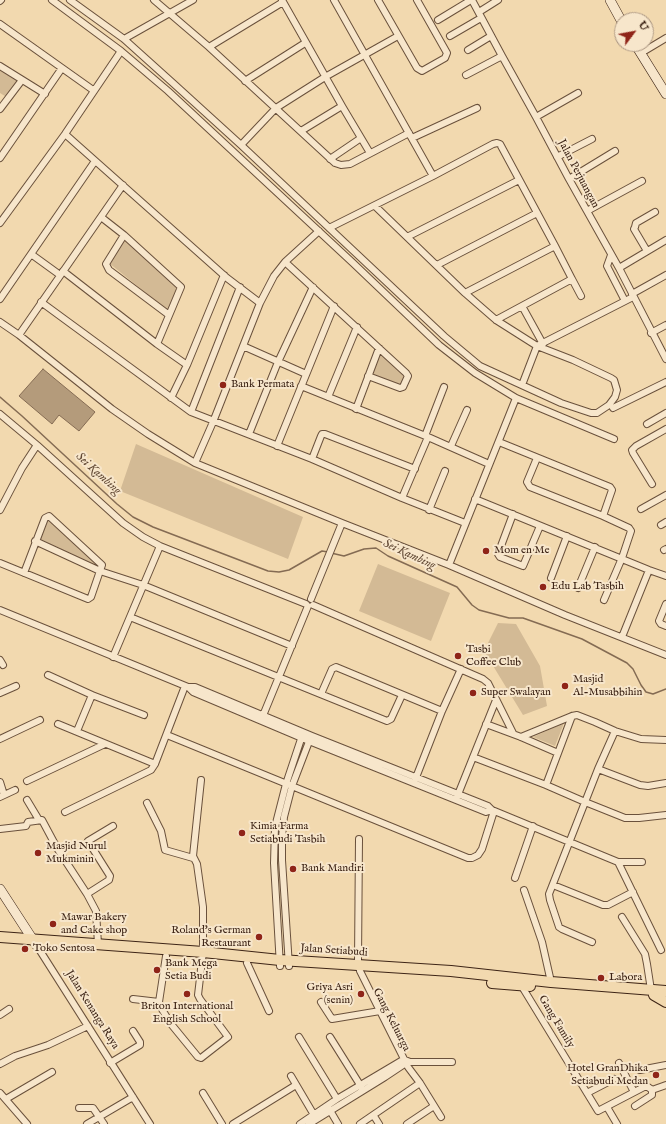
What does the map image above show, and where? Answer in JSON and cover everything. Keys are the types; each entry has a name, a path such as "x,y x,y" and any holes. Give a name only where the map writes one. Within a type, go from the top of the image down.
{"main road":[{"name":"Jalan Setiabudi","path":"0,937 166,956 203,955 247,963 284,963"},
{"name":"Jalan Setiabudi","path":"0,943 35,942 98,944 284,963 451,971 652,992"},
{"name":"Jalan Setiabudi","path":"357,967 521,985 666,993"},
{"path":"652,992 666,1002"}],"street":[{"path":"52,0 121,51 168,92 288,202 439,345 475,373 516,398 614,439"},
{"path":"70,0 124,39 242,145 444,336 480,366 561,403 591,413 597,413 610,405 617,390 614,380 608,375 540,345 496,320 465,293 375,206"},
{"path":"154,0 209,47 244,81 276,108 335,163 341,165 350,164 370,153 477,108"},
{"path":"124,39 193,0"},
{"path":"334,0 433,176"},
{"path":"378,0 417,68 424,70 447,56 447,51 417,0"},
{"path":"438,20 471,0"},
{"name":"Jalan Perjuangan","path":"471,0 586,211 619,268 652,333 666,356"},
{"path":"450,36 498,0"},
{"path":"209,47 283,1 305,43 370,153"},
{"path":"613,1 618,12"},
{"path":"90,27 96,18"},
{"path":"0,24 94,90"},
{"path":"242,145 276,108 325,77 365,56 398,36"},
{"path":"468,50 491,36"},
{"path":"666,38 641,53 666,94"},
{"path":"244,81 305,43"},
{"path":"0,223 65,134 121,51"},
{"path":"466,75 502,56"},
{"path":"0,66 45,94"},
{"path":"0,158 62,68"},
{"path":"0,109 22,80"},
{"path":"168,92 174,84"},
{"path":"536,117 578,93"},
{"path":"301,131 342,106"},
{"path":"65,134 224,275 260,303"},
{"path":"330,159 361,138"},
{"path":"557,157 592,138"},
{"path":"329,228 497,143 501,145 581,296"},
{"path":"569,178 615,151"},
{"path":"0,299 95,161"},
{"path":"407,236 519,180"},
{"path":"586,211 642,181"},
{"path":"19,335 123,185"},
{"path":"288,202 294,195"},
{"path":"437,265 537,212"},
{"path":"647,251 634,229 634,226 636,223 655,212"},
{"path":"101,217 124,235 180,287 157,344"},
{"path":"195,463 213,422 260,303 274,276 285,262 319,231"},
{"path":"124,235 106,264 107,266 110,270 169,315"},
{"path":"619,268 666,240"},
{"path":"465,293 555,246"},
{"path":"31,254 62,273 187,365"},
{"path":"611,255 607,266 625,301"},
{"path":"353,263 360,256"},
{"path":"285,262 357,327 408,376 403,387 400,388 368,376"},
{"path":"171,398 187,365 224,275"},
{"path":"522,385 540,345 625,301 666,275"},
{"path":"496,320 572,279"},
{"path":"191,412 240,287"},
{"path":"249,434 278,362 313,288"},
{"path":"41,302 191,412 213,422 249,434 312,459 430,510 465,523"},
{"path":"277,446 334,306"},
{"path":"522,306 540,345"},
{"path":"0,322 19,335 112,408 148,434 195,463 449,565 565,615 666,655"},
{"path":"652,333 666,325"},
{"path":"328,397 357,327"},
{"path":"243,346 306,374"},
{"path":"356,409 379,348"},
{"path":"475,373 480,366"},
{"path":"613,408 666,382"},
{"path":"301,386 427,436 489,464"},
{"path":"402,498 415,469 444,387"},
{"path":"449,565 516,398"},
{"path":"556,415 561,403"},
{"path":"451,446 467,410"},
{"path":"647,424 666,413"},
{"path":"0,414 37,445 123,524 160,546 310,604 486,681 513,734"},
{"path":"652,484 632,450 636,446 666,429"},
{"path":"312,459 322,434 325,434 415,469"},
{"path":"499,442 611,488 612,490 603,516"},
{"path":"0,509 18,473 37,445"},
{"path":"537,458 527,482 529,486 603,516 629,528 632,531 604,600"},
{"path":"430,510 445,471"},
{"path":"641,510 666,496"},
{"path":"475,499 666,576"},
{"path":"513,514 498,554 500,558 523,566 540,526"},
{"path":"0,563 24,573 88,599 91,597 102,566 48,516 45,518 35,541 24,573"},
{"path":"262,718 342,523"},
{"path":"551,578 567,536"},
{"path":"35,541 100,571 143,585 292,646"},
{"path":"113,657 160,546"},
{"path":"578,588 595,547"},
{"path":"622,637 649,570"},
{"path":"666,604 659,621 661,624 666,626"},
{"path":"0,610 187,687 195,687 310,738 457,797 488,806 493,811 618,862 642,862"},
{"path":"130,617 388,721 391,719 402,695"},
{"path":"321,694 332,669 336,667 442,711"},
{"path":"415,780 442,711 461,669"},
{"path":"48,675 92,695 144,715"},
{"path":"0,693 16,686"},
{"path":"65,812 149,772 155,764 187,687"},
{"path":"77,732 92,695"},
{"path":"457,797 496,700"},
{"path":"521,737 576,715 615,731 641,739 666,740"},
{"path":"546,785 572,716"},
{"path":"0,739 40,720"},
{"path":"58,724 155,764"},
{"path":"486,724 558,753"},
{"path":"592,942 559,927 549,897 569,841 615,731"},
{"path":"167,735 468,858 478,855 482,849 493,811"},
{"path":"284,963 274,863 275,827 286,784 303,735"},
{"path":"284,963 282,837 284,817 292,786 310,738"},
{"path":"27,781 106,744"},
{"path":"473,757 629,818 666,815"},
{"path":"598,769 640,785 648,786 666,783"},
{"path":"166,956 159,1002 171,1024 199,1057 202,1057 227,1038 227,1035 199,997 203,955 203,907 197,864 193,858 202,780"},
{"path":"0,782 2,796 16,790"},
{"path":"27,800 39,820 42,820 57,848 87,894 97,914 98,944"},
{"path":"147,803 161,831 165,850 193,858"},
{"path":"0,829 26,826 28,822 39,820"},
{"path":"87,894 109,880 110,876 88,841 113,826"},
{"path":"515,878 532,826"},
{"path":"357,967 359,839"},
{"path":"618,862 661,950"},
{"path":"274,863 282,863"},
{"path":"276,885 283,884"},
{"path":"553,885 603,905 608,905 633,892"},
{"name":"Jalan Kenanga Raya","path":"0,889 150,1124"},
{"path":"524,890 541,937 551,982"},
{"path":"622,917 644,954 648,964 652,992"},
{"path":"247,963 269,1011"},
{"name":"Gang Keluarga","path":"357,967 378,1012 405,1063 420,1083 440,1117"},
{"name":"Gang Family","path":"521,985 598,1111 607,1107"},
{"path":"133,999 159,1002"},
{"path":"321,1002 332,1019 378,1012"},
{"path":"0,1015 9,1009"},
{"path":"0,1064 15,1056 48,1045 88,1026"},
{"path":"110,1063 140,1045 140,1042 133,1031"},
{"path":"299,1037 337,1099"},
{"path":"330,1037 362,1088"},
{"path":"300,1124 405,1063 452,1062"},
{"path":"619,1064 634,1092"},
{"path":"640,1070 666,1065"},
{"path":"6,1099 52,1072"},
{"path":"291,1076 314,1115"},
{"path":"587,1093 614,1079"},
{"path":"360,1124 374,1116 420,1083"},
{"path":"617,1124 607,1107 646,1087 652,1090 666,1085"},
{"path":"233,1124 296,1086"},
{"path":"309,1124 329,1108 337,1099 362,1088"},
{"path":"635,1106 652,1095 652,1090"},
{"path":"0,1093 25,1123"},
{"path":"203,1093 222,1124"},
{"path":"87,1124 132,1097"},
{"path":"407,1124 434,1106"},
{"path":"80,1108 91,1107 100,1116 104,1124"},
{"path":"329,1108 338,1124"},
{"path":"374,1116 379,1124"}],"shaded area":[{"path":"0,68 20,81 8,98 0,93"},
{"path":"124,237 178,284 168,311 109,263"},
{"path":"379,348 406,374 400,388 369,376"},
{"path":"43,369 95,412 79,431 59,415 52,424 19,396"},
{"path":"136,444 303,517 288,559 120,491"},
{"path":"47,517 101,566 100,571 37,541"},
{"path":"378,564 450,593 431,641 359,611"},
{"path":"498,623 516,624 540,666 547,706 523,715 484,651"},
{"path":"564,723 555,746 533,737"}],"waterway":[{"name":"Sei Kambing","path":"0,397 117,504 133,517 153,527 268,571 279,572 289,570 322,551 328,552"},
{"name":"Sei Kambing","path":"331,553 344,556 364,549 376,548 388,556 457,587 472,605 479,610 509,618 523,618 582,639 627,663 633,669 646,692 653,694 666,689"}],"place":[{"name":"Bank Permata","path":"223,385"},
{"name":"Mom en Me","path":"486,551"},
{"name":"Edu Lab Tasbih","path":"543,587"},
{"name":"Tasbi Coffee Club","path":"458,656"},
{"name":"Masjid Al-Musabbihin","path":"565,686"},
{"name":"Super Swalayan","path":"473,693"},
{"name":"Kimia Farma Setiabudi Tasbih","path":"242,833"},
{"name":"Masjid Nurul Mukminin","path":"38,853"},
{"name":"Bank Mandiri","path":"293,869"},
{"name":"Mawar Bakery and Cake shop","path":"53,924"},
{"name":"Roland's German Restaurant","path":"259,937"},
{"name":"Toko Sentosa","path":"25,949"},
{"name":"Bank Mega Setia Budi","path":"157,970"},
{"name":"Labora","path":"601,978"},
{"name":"Briton International English School","path":"187,994"},
{"name":"Griya Asri (senin)","path":"361,994"},
{"name":"Hotel GranDhika Setiabudi Medan","path":"656,1075"}]}
